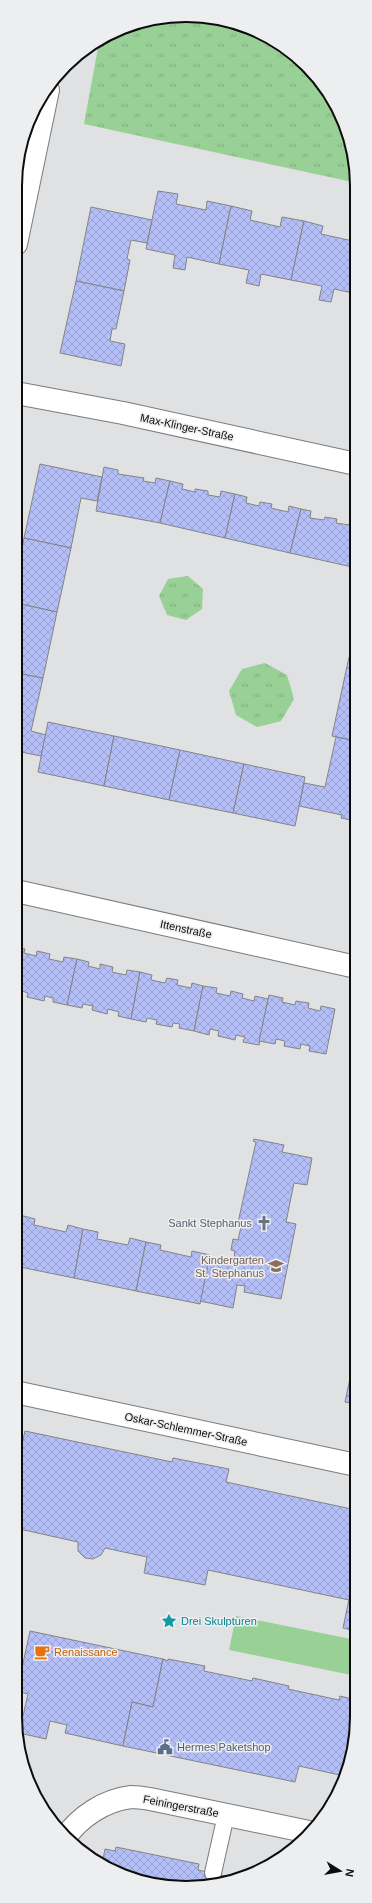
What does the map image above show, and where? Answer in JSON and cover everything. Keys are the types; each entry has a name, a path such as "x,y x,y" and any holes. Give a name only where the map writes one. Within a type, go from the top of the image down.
{"street":[{"path":"22,215 46,102"},
{"name":"Max-Klinger-Straße","path":"22,394 123,413 350,463"},
{"name":"Ittenstraße","path":"22,892 350,966"},
{"name":"Oskar-Schlemmer-Straße","path":"22,1393 350,1464"},
{"name":"Feiningerstraße","path":"69,1832 74,1825 95,1810 114,1801 131,1797 150,1798 304,1831"}],"lane":[{"path":"213,1873 226,1815"}],"green space":[{"path":"175,22 197,22 218,25 249,34 268,44 286,56 302,70 316,86 338,123 347,154 350,181 84,124 98,48 123,34 154,25"},
{"path":"188,576 203,589 202,609 186,620 167,615 159,596 168,579"},
{"path":"265,663 287,675 294,699 281,721 257,727 236,715 229,691 242,669"},
{"path":"236,1616 350,1639 350,1675 229,1650"}],"building":[{"path":"158,191 178,194 176,204 206,210 207,201 231,206 219,264 187,257 185,270 173,268 175,255 146,249"},
{"path":"231,206 252,211 250,220 280,227 282,217 304,221 291,280 261,274 259,286 246,283 249,270 219,264"},
{"path":"91,207 152,220 147,243 131,240 127,259 130,260 124,291 76,281"},
{"path":"304,221 323,226 321,234 350,240 350,292 334,289 331,302 319,300 322,286 291,280"},
{"path":"76,281 124,291 116,329 112,329 110,341 125,344 121,366 60,353"},
{"path":"40,464 102,477 97,501 81,498 71,548 24,538"},
{"path":"104,467 118,470 118,474 144,478 143,481 155,483 156,478 170,481 160,523 96,511"},
{"path":"170,481 183,484 182,489 195,492 195,489 208,491 208,495 220,497 221,491 235,494 225,538 160,523"},
{"path":"235,494 247,497 246,503 259,506 260,502 272,504 271,508 288,512 289,506 301,509 290,553 225,538"},
{"path":"301,509 311,511 310,518 324,520 325,517 337,519 336,523 349,525 350,519 350,567 290,553"},
{"path":"24,538 71,548 57,612 22,604 22,548"},
{"path":"22,604 57,612 43,678 22,674"},
{"path":"349,657 350,657 350,740 332,736"},
{"path":"22,674 43,678 31,731 46,735 41,756 22,752"},
{"path":"48,722 114,736 104,786 38,772"},
{"path":"114,736 180,750 169,800 104,786"},
{"path":"336,737 350,740 350,820 341,818 342,815 299,806 304,783 325,787"},
{"path":"180,750 244,764 233,813 169,800"},
{"path":"244,764 305,777 295,826 233,813"},
{"path":"22,948 25,949 24,953 36,956 37,951 50,954 49,959 63,962 64,957 77,959 67,1005 53,1002 53,998 45,996 44,1001 27,997 28,993 22,991"},
{"path":"77,959 89,962 88,966 100,969 100,964 113,967 112,972 126,975 127,970 140,972 131,1019 118,1016 119,1012 108,1009 107,1014 92,1010 93,1006 83,1004 82,1008 67,1005"},
{"path":"140,972 152,975 151,980 165,983 167,978 178,980 177,985 191,988 192,983 203,986 194,1031 179,1028 180,1024 173,1023 172,1027 156,1024 157,1020 147,1018 146,1022 131,1019"},
{"path":"203,986 217,988 216,993 230,996 231,991 243,994 242,998 254,1001 255,996 268,999 259,1045 243,1042 245,1037 236,1035 235,1040 218,1036 219,1031 210,1029 209,1035 194,1031"},
{"path":"269,995 283,998 282,1002 295,1005 296,1001 309,1003 308,1008 320,1011 321,1006 335,1009 326,1054 309,1051 310,1046 301,1044 300,1049 284,1046 285,1041 276,1039 275,1044 259,1041"},
{"name":"Sankt Stephanus","path":"254,1139 284,1145 282,1152 312,1158 307,1185 294,1183 286,1222 296,1224 281,1299 244,1292 245,1286 237,1285 233,1308 200,1301 209,1259 233,1264 235,1251 231,1250 233,1239 238,1240 241,1227 237,1227 256,1142 253,1141"},
{"path":"22,1216 35,1219 34,1225 66,1232 68,1225 83,1229 74,1278 22,1267"},
{"path":"83,1229 98,1232 97,1239 128,1245 130,1238 146,1242 136,1291 74,1278"},
{"path":"146,1242 161,1245 160,1250 191,1257 192,1251 210,1255 200,1304 136,1291"},
{"path":"350,1378 350,1403 345,1402"},
{"path":"25,1431 172,1462 173,1458 229,1469 226,1482 350,1509 349,1600 208,1570 205,1585 144,1573 147,1557 105,1548 101,1555 93,1559 85,1558 78,1551 78,1542 22,1530 22,1444"},
{"path":"350,1595 350,1630 343,1628"},
{"path":"30,1631 163,1659 153,1707 132,1702 123,1746 65,1733 67,1725 50,1721 46,1739 23,1734 22,1720 28,1694 22,1692 22,1668"},
{"path":"163,1659 205,1666 204,1671 252,1681 253,1678 289,1686 288,1689 339,1700 340,1696 350,1698 349,1738 340,1775 299,1766 295,1782 123,1746 132,1702 153,1707"},
{"path":"116,1847 199,1864 198,1870 225,1876 197,1881 175,1881 154,1878 123,1869 103,1858 105,1849 115,1851"}],"place":[{"name":"Sankt Stephanus","path":"264,1223"},
{"name":"Kindergarten St. Stephanus","path":"276,1266"},
{"name":"Drei Skulpturen","path":"169,1621"},
{"name":"Renaissance","path":"42,1652"},
{"name":"Hermes Paketshop","path":"165,1747"}]}
